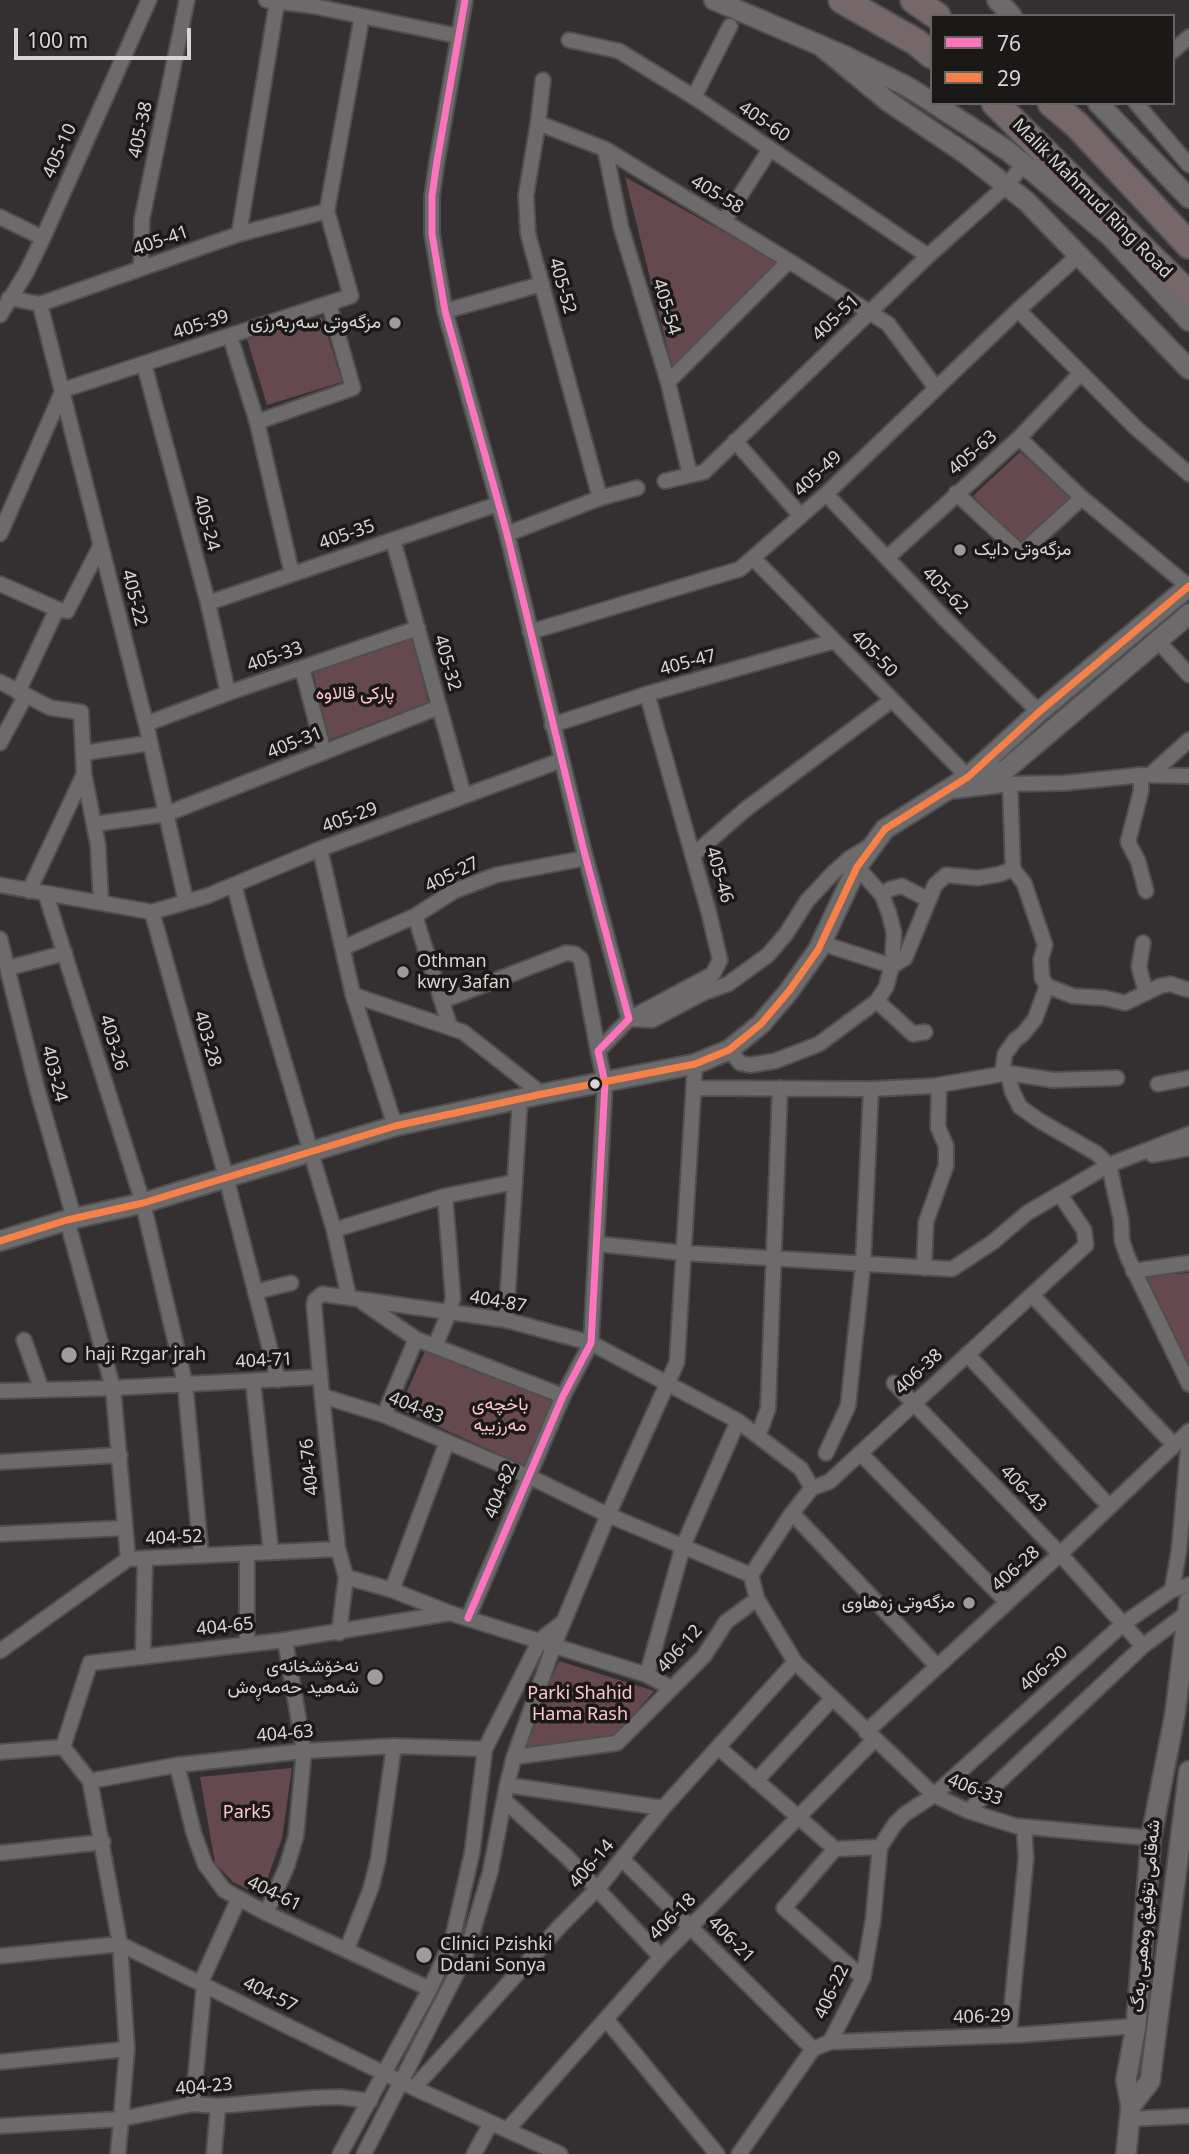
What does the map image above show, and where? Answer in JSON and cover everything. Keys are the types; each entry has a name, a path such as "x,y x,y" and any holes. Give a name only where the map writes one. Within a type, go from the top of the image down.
{"highway":[{"path":"842,0 930,54"},
{"path":"914,0 934,14"},
{"name":"Malik Mahmud Ring Road","path":"997,105 1189,295"},
{"name":"Malik Mahmud Ring Road","path":"1053,105 1077,125 1189,246"},
{"path":"1096,202 1110,236"}],"street":[{"name":"405-10","path":"0,315 26,273 43,238 149,0"},
{"name":"405-38","path":"141,268 142,219 187,0"},
{"path":"464,0 432,196 432,234 445,310 507,534 552,725 629,1019 653,1020 704,993 728,984 768,955 786,934 807,901 833,873 850,858 874,844"},
{"path":"715,0 821,46 906,86 930,101"},
{"path":"999,0 1010,14"},
{"path":"999,0 1019,14"},
{"path":"239,234 271,1 314,3 458,36"},
{"path":"327,211 362,16"},
{"path":"694,97 730,26"},
{"path":"1175,49 1189,37"},
{"name":"405-60","path":"569,40 619,51 694,97 928,256"},
{"path":"821,46 882,97 1007,185 1080,254 1189,369"},
{"name":"405-52","path":"543,80 526,195 528,234 600,498"},
{"path":"936,105 1008,151 1110,236 1189,321"},
{"path":"1100,105 1189,198"},
{"path":"1138,105 1189,165"},
{"name":"405-58","path":"538,123 605,149 888,324 936,388"},
{"name":"405-54","path":"605,149 621,227 668,382 690,475"},
{"path":"724,221 770,149"},
{"path":"1158,165 1175,149"},
{"name":"405-51","path":"665,481 704,472 928,256 1007,185 1024,164"},
{"name":"405-41","path":"40,304 239,234 327,211"},
{"name":"405-39","path":"63,390 351,296 327,211"},
{"path":"0,217 43,238"},
{"name":"405-49","path":"530,632 740,569 827,494 1080,254"},
{"path":"668,382 789,261"},
{"path":"445,310 542,284"},
{"path":"9,298 40,304"},
{"path":"257,422 353,388 329,303"},
{"name":"405-22","path":"40,304 146,724 186,902"},
{"path":"1018,310 1135,427 1189,474"},
{"path":"230,336 257,422 292,574"},
{"name":"405-24","path":"144,364 208,603 228,693"},
{"name":"405-63","path":"887,558 1019,438 1081,373"},
{"path":"0,534 63,390"},
{"path":"1,1242 70,1219 143,1203 395,1126 695,1065 729,1050 761,1024 789,991 821,943 857,867 885,829 968,777 1189,586 1082,498 1019,438"},
{"path":"735,441 801,516"},
{"path":"507,534 600,498 637,488"},
{"path":"957,493 1021,553 1082,498"},
{"name":"405-62","path":"827,494 944,618 1040,712"},
{"name":"405-35","path":"208,603 498,504"},
{"name":"405-32","path":"393,540 464,796"},
{"path":"0,584 67,611 101,545"},
{"name":"405-50","path":"753,558 968,777"},
{"path":"0,743 57,609"},
{"path":"968,777 1004,772 1189,614"},
{"name":"405-33","path":"146,724 418,628"},
{"name":"405-47","path":"552,725 647,694 834,641"},
{"path":"1159,642 1189,675"},
{"path":"302,668 324,752"},
{"path":"0,682 51,708 81,712 84,774 98,845 101,903"},
{"name":"405-46","path":"598,1051 629,1019 713,974 720,960 647,694"},
{"path":"693,855 746,809 892,700"},
{"name":"405-31","path":"94,824 166,814 439,706"},
{"path":"1146,891 1138,861 1128,842 1145,775 1189,740"},
{"path":"83,753 150,743"},
{"name":"405-29","path":"152,912 234,885 320,849 562,760"},
{"path":"29,891 84,774"},
{"path":"945,793 1010,784 1065,783 1145,775 1189,776"},
{"path":"1010,784 1013,869 1024,883 1045,945 1041,960 1042,978 1047,986 1073,996 1105,998 1125,1003 1160,986 1170,984 1189,990"},
{"path":"320,849 353,995 395,1126"},
{"name":"405-27","path":"343,948 415,916 454,891 496,875 586,858"},
{"path":"729,1050 740,1063 775,1061 819,1044 877,1001 886,987 892,966 894,933 882,895 857,867"},
{"path":"821,943 892,966 905,958 935,885 946,875 978,878 1013,869"},
{"path":"0,885 152,912"},
{"path":"234,885 354,1299 416,1339 563,1396"},
{"path":"882,895 890,889 902,886 929,900"},
{"name":"403-26","path":"46,894 143,1203 185,1383 201,1555"},
{"name":"403-28","path":"152,912 226,1177 278,1380"},
{"path":"415,916 450,1027"},
{"name":"403-24","path":"0,939 113,1388 128,1559"},
{"path":"1143,943 1139,967 1146,993"},
{"path":"8,968 65,953"},
{"path":"442,1000 566,954 575,954 581,959 606,1083 591,1343"},
{"path":"1047,986 1035,1019 1005,1054 1005,1074 1020,1107 1040,1121 1117,1163 1189,1148"},
{"path":"353,995 463,1032 542,1094"},
{"path":"877,1001 913,1034 925,1032"},
{"path":"340,2154 386,2073 452,1941 472,1853 485,1749 547,1643 564,1621 677,1362 695,1065"},
{"path":"695,1088 871,1089 939,1085 1005,1074 1053,1080 1117,1078"},
{"path":"1158,1084 1189,1078"},
{"path":"924,1268 926,1222 946,1167 946,1146 937,1128 939,1085"},
{"path":"758,1436 768,1409 780,1088"},
{"path":"826,1453 848,1406 863,1264 871,1089"},
{"path":"506,1320 520,1100"},
{"path":"598,1244 684,1253 952,1269 993,1242 1027,1213 1117,1163 1189,1134"},
{"path":"1117,1163 1122,1241 1133,1271 1189,1384"},
{"path":"334,1230 445,1196 515,1182"},
{"path":"435,1346 453,1298 445,1196"},
{"name":"406-38","path":"751,1575 812,1488 829,1482 1086,1245 1084,1230 1061,1196"},
{"path":"1133,1271 1189,1263"},
{"path":"255,1292 291,1283"},
{"name":"404-87","path":"317,1297 326,1293 506,1320 591,1343 738,1421 801,1469 812,1488"},
{"path":"1032,1295 1174,1445"},
{"name":"404-76","path":"317,1297 314,1305 320,1377 338,1549 346,1577 339,1633"},
{"path":"384,1415 416,1339"},
{"path":"24,1340 41,1388"},
{"name":"404-82","path":"468,1618 563,1396 591,1343"},
{"path":"967,1354 1109,1506"},
{"name":"404-71","path":"0,1391 320,1377"},
{"path":"253,1381 271,1552"},
{"name":"406-43","path":"894,1383 1060,1554 1143,1646"},
{"name":"404-83","path":"322,1396 384,1415 528,1475 608,1516 751,1575"},
{"path":"647,1675 683,1546 738,1421"},
{"name":"406-28","path":"870,1736 937,1666 1189,1432"},
{"path":"1172,1590 1177,1565 1189,1437"},
{"path":"392,1590 447,1442"},
{"path":"860,1453 1007,1602"},
{"path":"0,1462 120,1455"},
{"path":"792,1513 937,1666"},
{"path":"0,1534 125,1528"},
{"name":"404-52","path":"0,1651 128,1559 338,1549"},
{"path":"247,1554 247,1644"},
{"path":"143,1656 145,1559"},
{"name":"406-33","path":"751,1575 757,1599 795,1662 934,1795 968,1811 1024,1827 1151,1838"},
{"path":"346,1577 647,1675 671,1688"},
{"name":"406-30","path":"934,1795 1123,1624 1172,1590 1189,1585"},
{"name":"406-12","path":"514,1757 617,1743 704,1656 726,1622 757,1599"},
{"path":"968,1811 1143,1646 1188,1608"},
{"name":"شەقامی تۆفیق وەهبی بەگ","path":"1126,2154 1130,2113 1126,2080 1136,2026 1151,1838 1175,1714 1188,1608"},
{"name":"404-65","path":"63,1747 90,1663 339,1633 450,1613"},
{"path":"266,1913 287,1866 296,1836 304,1751 285,1640"},
{"path":"364,2154 408,2085 465,1957 490,1873 506,1785 547,1643"},
{"name":"406-14","path":"408,2085 598,1888 663,1808 795,1662"},
{"path":"755,1780 832,1699"},
{"name":"406-18","path":"508,2129 661,1957 799,1819 870,1736"},
{"path":"347,1949 371,1888 378,1860 394,1746"},
{"name":"404-63","path":"90,1781 177,1765 304,1751 394,1746 485,1749"},
{"path":"0,1752 63,1747 90,1781 120,1944 127,2049 118,2154"},
{"path":"719,1748 835,1849 880,1847 905,1814 934,1795"},
{"name":"404-61","path":"177,1765 194,1834 205,1864 224,1890 266,1913 430,1989"},
{"name":"شەقامی تۆفیق وەهبی بەگ","path":"1130,2113 1150,2081 1189,1771"},
{"path":"506,1785 663,1808"},
{"path":"504,1800 568,1857 661,1957"},
{"path":"1009,2035 1026,1858 1024,1827"},
{"path":"0,1853 103,1842"},
{"name":"406-22","path":"813,2049 830,2042 863,1978 873,1920 880,1847"},
{"path":"835,1849 784,1908 863,1978"},
{"name":"406-21","path":"622,1859 813,2049"},
{"path":"193,2104 203,1984 239,1898"},
{"path":"0,1956 120,1944"},
{"name":"404-57","path":"120,1944 408,2085 560,2154"},
{"path":"606,2019 717,2154"},
{"name":"406-29","path":"830,2042 1009,2035 1136,2026"},
{"path":"0,2062 127,2049"},
{"path":"739,2154 813,2049"},
{"name":"404-23","path":"0,2126 121,2119 193,2104 218,2106 340,2097 370,2101"},
{"path":"214,2154 218,2106"},
{"path":"1130,2113 1189,2116"},
{"path":"474,2154 491,2123"}],"green space":[{"path":"625,177 778,262 672,367"},
{"path":"322,317 342,382 267,405 247,339"},
{"path":"1020,452 1072,499 1023,546 973,496"},
{"name":"پارکی قالاوە","path":"412,638 428,702 329,740 313,672"},
{"path":"1189,1273 1189,1375 1145,1276"},
{"name":"باخچەی مەرزییە","path":"426,1349 555,1399 525,1466 399,1409"},
{"name":"Parki Shahid Hama Rash","path":"559,1661 654,1691 615,1736 577,1740 527,1752 528,1732"},
{"name":"Park5","path":"292,1768 282,1838 261,1896 233,1882 215,1863 200,1777"}],"transit line":[{"name":"76","path":"465,0 432,196 432,234 445,311 507,534 584,851 629,1019 598,1051 605,1083 591,1343 563,1396 468,1618"},
{"name":"29","path":"0,1241 67,1220 143,1203 395,1126 695,1064 729,1050 761,1024 818,950 857,867 885,829 968,777 1039,712 1189,586"}],"place":[{"name":"مزگەوتی سەربەرزی","path":"395,323"},
{"name":"مزگەوتی دایک","path":"960,550"},
{"name":"Othman kwry 3afan","path":"403,972"},
{"name":"haji Rzgar jrah","path":"69,1355"},
{"name":"مزگەوتی زەهاوی","path":"969,1603"},
{"name":"نەخۆشخانەی شەهید حەمەڕەش","path":"375,1677"},
{"name":"Clinici Pzishki Ddani Sonya","path":"424,1955"}]}
